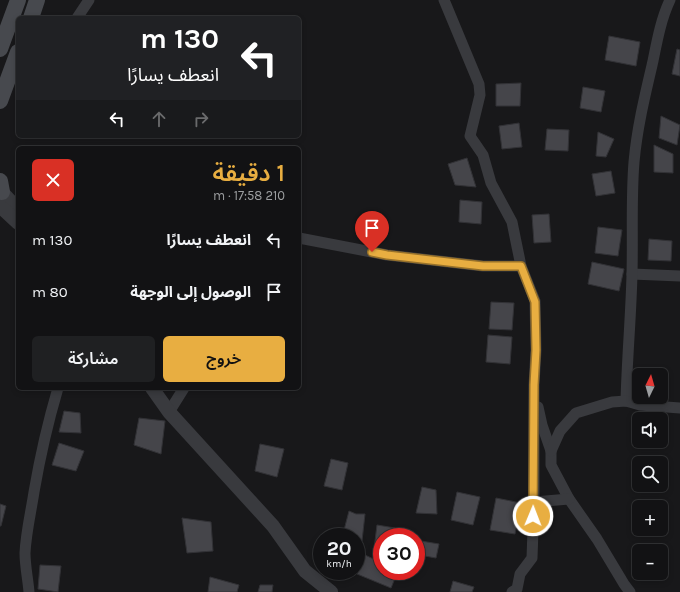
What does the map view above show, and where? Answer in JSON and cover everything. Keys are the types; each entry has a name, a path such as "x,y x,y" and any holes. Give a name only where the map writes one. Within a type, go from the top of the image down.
{"main road":[{"path":"0,49 18,0"},
{"path":"32,16 37,0"},
{"path":"0,101 16,57"}],"street":[{"path":"78,16 89,0"},
{"path":"444,0 479,84 480,95 470,136 483,155 491,183 512,222 521,266 535,302 536,350 534,385 534,502 532,558 520,574 516,589 512,592"},
{"path":"626,401 632,274 634,163 644,97 658,38 670,0"},
{"path":"0,192 16,207"},
{"path":"0,192 16,220"},
{"path":"301,238 387,255 483,266 521,266"},
{"path":"632,274 680,276"},
{"path":"534,385 542,425 551,451 551,465 569,499 597,539 630,592"},
{"path":"29,592 25,552 40,460 57,390"},
{"path":"154,390 170,412 273,526 305,571 331,592"},
{"path":"170,412 183,390"},
{"path":"551,451 560,431 576,413 612,402 626,401 640,405 680,408"},
{"path":"534,502 569,499"}],"building":[{"path":"609,36 640,42 636,66 605,60"},
{"path":"677,49 680,50 680,76 672,74"},
{"path":"521,83 520,106 496,106 496,84"},
{"path":"583,87 605,91 601,112 580,108"},
{"path":"661,116 680,125 677,145 659,138"},
{"path":"519,123 522,147 502,149 499,126"},
{"path":"547,129 569,130 568,151 545,150"},
{"path":"598,132 614,139 606,157 596,156"},
{"path":"654,145 673,154 673,173 654,172"},
{"path":"467,158 476,187 455,185 448,164"},
{"path":"611,171 615,193 596,196 592,174"},
{"path":"460,200 482,202 481,224 459,222"},
{"path":"549,214 551,242 534,243 532,215"},
{"path":"598,227 622,230 618,256 595,253"},
{"path":"649,239 672,241 671,261 648,260"},
{"path":"592,262 624,269 619,291 588,284"},
{"path":"491,302 514,303 512,330 489,329"},
{"path":"488,335 512,337 510,364 486,362"},
{"path":"64,411 80,413 81,433 59,432"},
{"path":"139,418 165,421 161,454 134,445"},
{"path":"59,443 84,451 76,471 52,465"},
{"path":"260,444 284,449 277,477 255,471"},
{"path":"331,459 348,463 342,490 324,486"},
{"path":"422,487 436,490 437,514 416,513"},
{"path":"457,492 480,497 473,525 451,520"},
{"path":"496,498 521,503 515,534 490,530"},
{"path":"0,504 6,506 1,526 0,526"},
{"path":"349,511 356,514 365,514 363,528 345,528"},
{"path":"182,518 211,522 213,551 187,553"},
{"path":"377,525 395,528 377,528"},
{"path":"425,542 439,544 436,558 425,556"},
{"path":"365,555 373,559 373,580 394,580 391,588 365,577"},
{"path":"40,565 61,566 58,592 38,589"},
{"path":"210,577 239,585 237,592 208,592"},
{"path":"453,581 474,587 472,592 450,592"},
{"path":"260,585 273,585 272,592 258,592"}],"route":[{"path":"372,252 483,266 521,266 535,302 536,350 534,385 533,516"}]}
